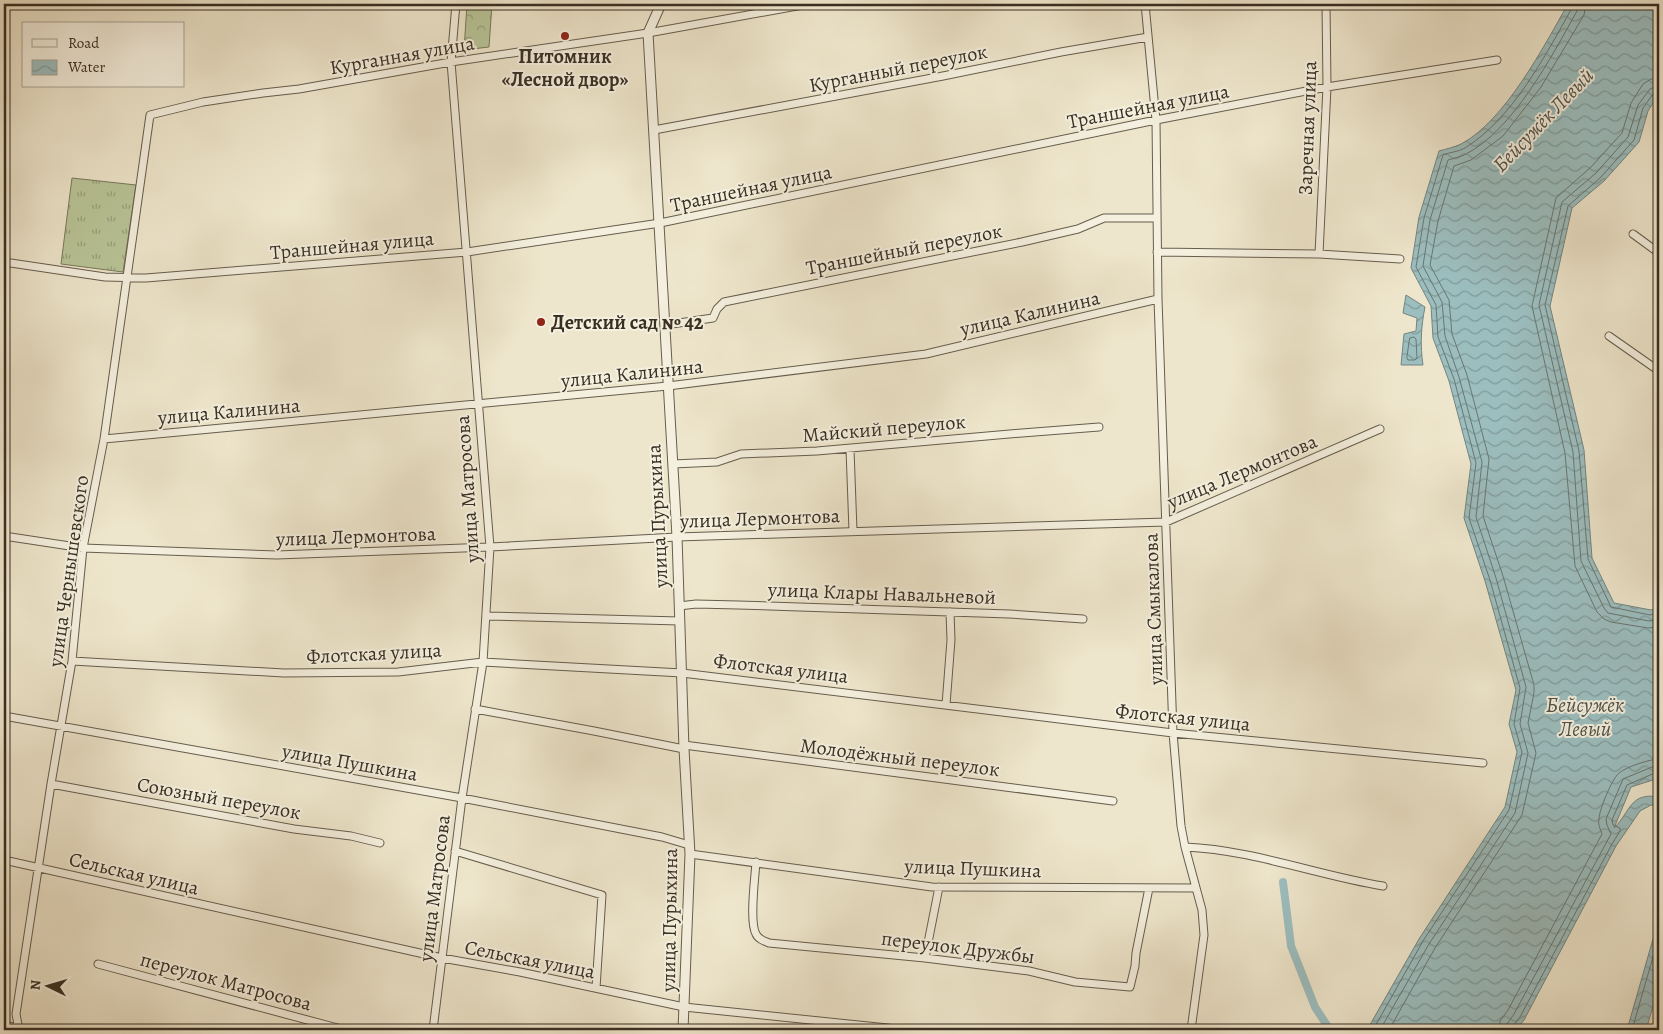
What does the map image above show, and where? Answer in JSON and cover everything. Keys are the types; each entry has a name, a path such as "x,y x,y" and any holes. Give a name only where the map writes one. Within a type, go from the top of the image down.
{"street":[{"name":"улица Матросова","path":"433,1030 462,798 483,662 490,547 452,62 456,4"},
{"name":"улица Пурыхина","path":"661,4 648,33 673,464 689,849 683,1030"},
{"name":"Курганная улица","path":"150,115 203,102 299,89 452,62 648,33 808,4"},
{"name":"улица Смыкалова","path":"1145,4 1156,120 1158,299 1173,733 1177,792 1185,847 1202,910 1204,935 1191,1030"},
{"name":"Заречная улица","path":"1319,254 1327,87 1326,4"},
{"name":"Курганный переулок","path":"654,130 1148,37"},
{"name":"Траншейная улица","path":"4,262 105,277 126,276 146,278 467,252 660,223 1156,120 1327,87 1497,60"},
{"name":"улица Чернышевского","path":"21,1030 16,1014 72,661 83,548 104,438 150,115"},
{"name":"Траншейный переулок","path":"665,325 713,318 724,302 1022,242 1078,229 1104,218 1157,218"},
{"path":"1633,234 1659,253"},
{"path":"1157,252 1319,254 1400,259"},
{"name":"улица Калинина","path":"104,438 668,386 926,354 1158,299"},
{"path":"1609,336 1659,371"},
{"name":"Майский переулок","path":"673,464 717,462 741,454 850,449 1099,427"},
{"name":"улица Лермонтова","path":"4,536 83,548 277,555 490,547 676,537 1166,522 1380,429"},
{"path":"850,449 853,532"},
{"name":"улица Клары Навальневой","path":"679,606 738,604 1083,619"},
{"path":"946,705 951,640 950,612"},
{"path":"486,616 680,621"},
{"name":"Флотская улица","path":"72,661 284,674 398,672 483,662 682,673 1173,733 1483,763"},
{"name":"Молодёжный переулок","path":"475,709 684,747 1112,801"},
{"name":"улица Пушкина","path":"4,716 462,798 662,837 689,849 756,862 939,887 1196,888"},
{"name":"Союзный переулок","path":"51,784 294,829 350,836 380,843"},
{"path":"1185,847 1210,848 1383,886"},
{"path":"455,851 602,895 596,988"},
{"name":"Сельская улица","path":"4,860 442,958 520,972 684,1007 907,1030"},
{"name":"переулок Дружбы","path":"756,862 753,899 755,934 760,939 769,943 925,958 1029,971 1075,982 1130,987 1136,966 1136,952 1149,888"},
{"path":"925,958 939,887"},
{"name":"переулок Матросова","path":"98,964 345,1030"},
{"path":"4,1025 21,1030"}],"green space":[{"path":"467,4 492,4 489,47 464,50"},
{"path":"72,178 136,185 123,272 61,264"}],"water":[{"name":"Бейсужёк Левый","path":"1568,4 1659,4 1659,94 1648,111 1639,142 1604,181 1572,208 1550,306 1584,450 1592,558 1614,603 1651,610 1659,607 1659,778 1631,787 1614,828 1632,804 1642,797 1659,797 1659,806 1651,805 1640,811 1616,846 1524,1020 1516,1030 1367,1030 1419,939 1505,807 1517,752 1509,724 1516,690 1485,581 1464,518 1471,464 1449,381 1433,338 1431,306 1411,268 1419,217 1439,151 1461,144 1477,133 1508,101 1535,61"},
{"path":"1406,295 1425,307 1421,336 1423,365 1401,365 1404,334 1416,331 1417,318 1403,313"},
{"path":"1659,918 1659,986 1646,1030 1627,1030"}],"waterway":[{"path":"1283,882 1291,946 1315,1007 1330,1030"}],"place":[{"name":"Питомник «Лесной двор»","path":"565,36"},
{"name":"Детский сад № 42","path":"541,322"}]}
